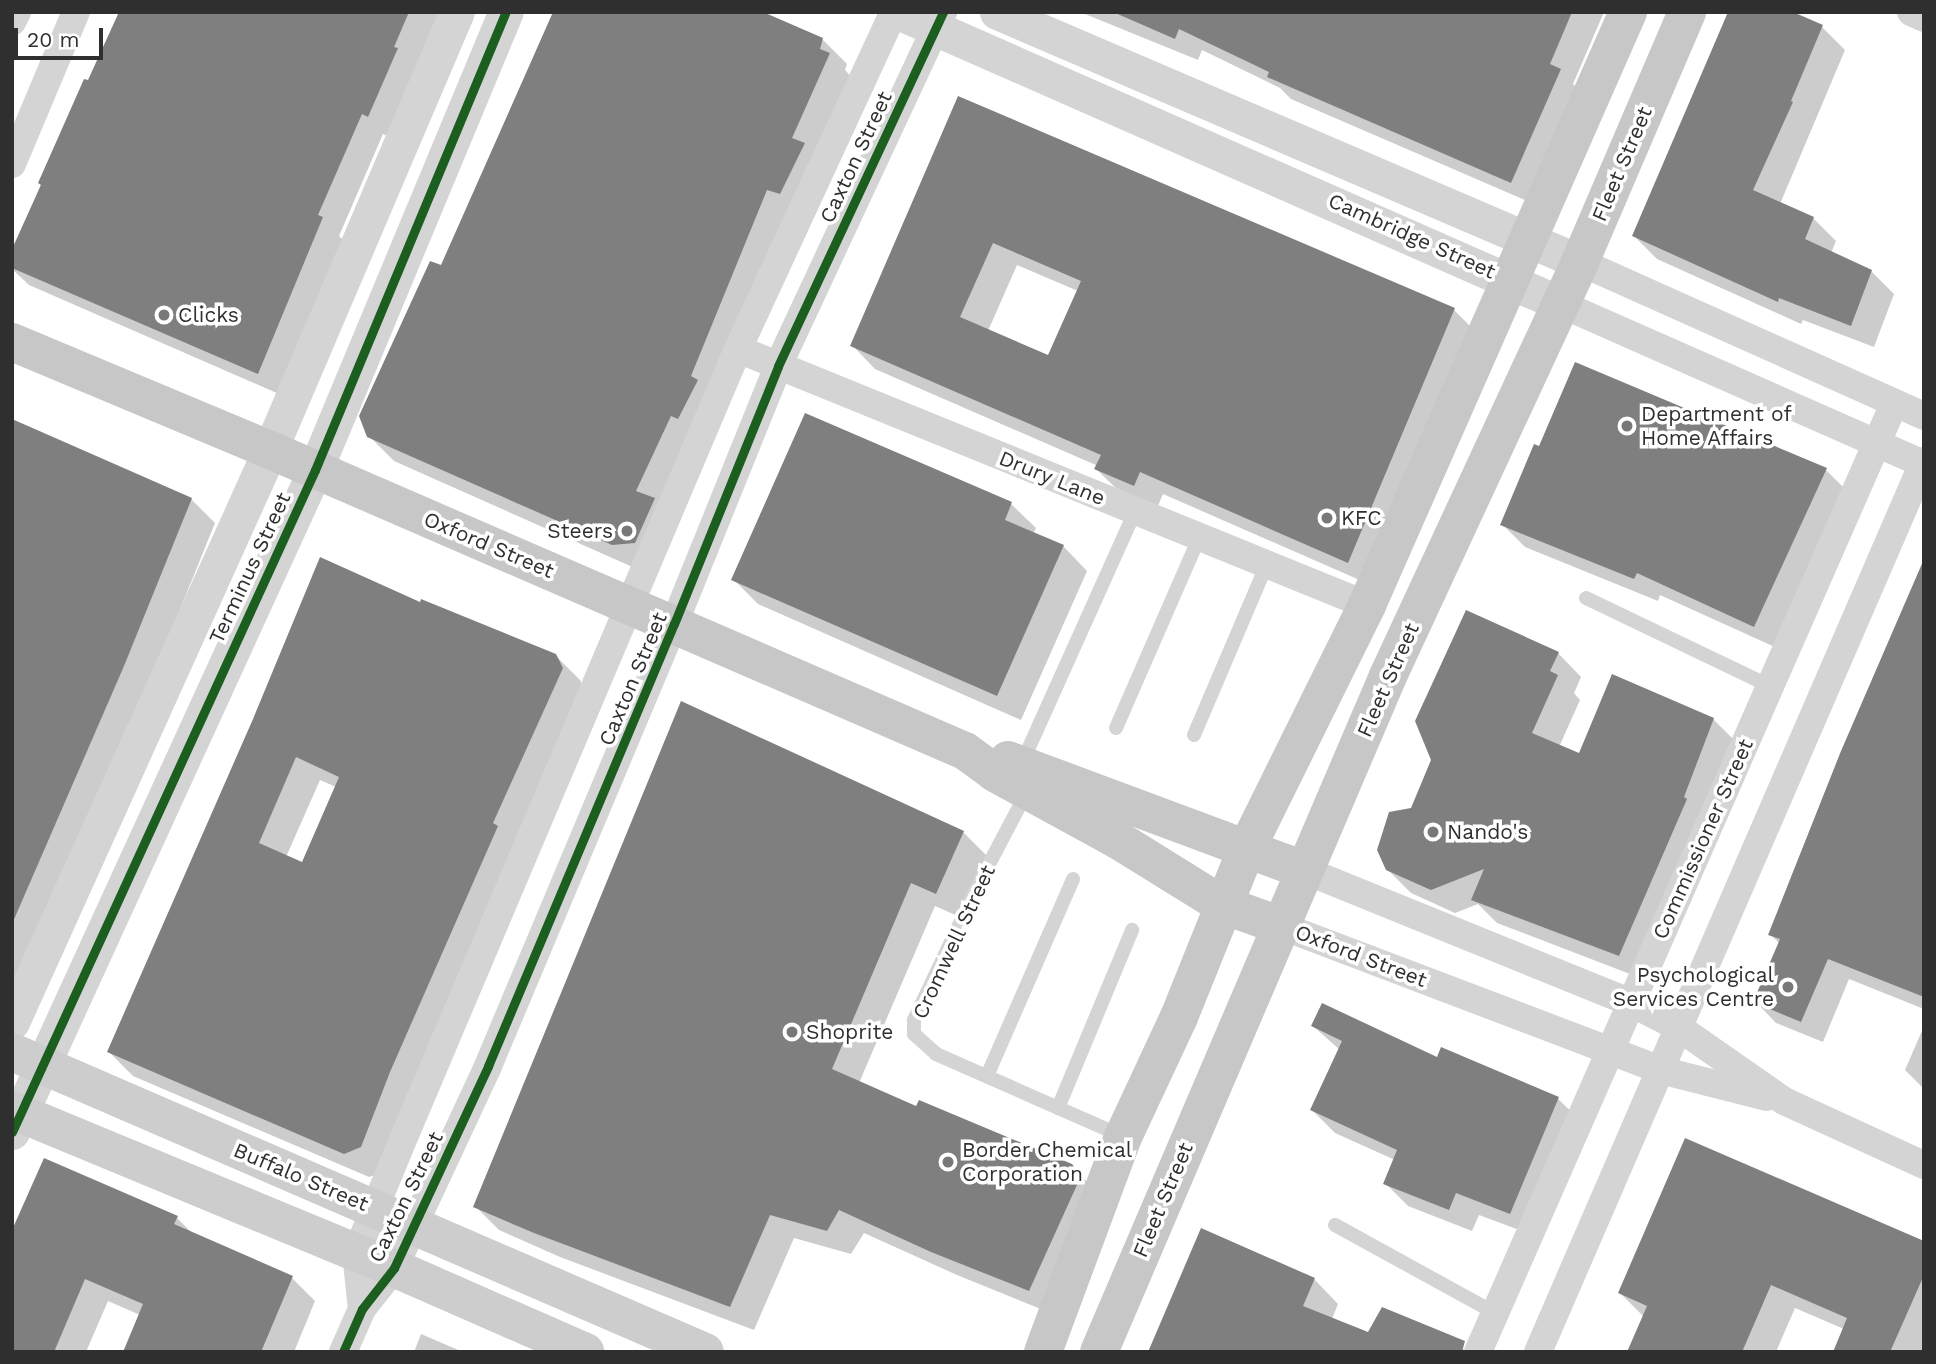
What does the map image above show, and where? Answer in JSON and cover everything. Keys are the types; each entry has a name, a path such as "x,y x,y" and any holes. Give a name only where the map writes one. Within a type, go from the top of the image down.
{"main road":[{"path":"1043,1352 1123,1137 1179,1017 1247,848 1367,606 1628,12"},
{"name":"Fleet Street","path":"1099,1352 1279,925 1388,676 1580,262 1687,12"},
{"name":"Oxford Street","path":"12,342 674,624 1024,778 1247,848 1304,870"},
{"name":"Oxford Street","path":"1024,778 1223,905 1279,925"},
{"name":"Buffalo Street","path":"27,1059 705,1352"},
{"path":"15,1119 394,1268 584,1352"}],"street":[{"path":"12,22 17,12"},
{"path":"12,164 76,12"},
{"name":"Terminus Street","path":"12,1022 270,450 457,12"},
{"name":"Terminus Street","path":"15,1119 27,1059 314,470 506,12"},
{"name":"Cambridge Street","path":"896,12 940,20 1561,304 1876,445 1923,463"},
{"name":"Caxton Street","path":"362,1309 356,1254 738,349 896,12"},
{"name":"Cambridge Street","path":"997,12 1528,239 1924,416"},
{"path":"1911,12 1924,18"},
{"name":"Caxton Street","path":"343,1352 362,1309 394,1268 488,1066 674,624 778,366 940,20"},
{"name":"Drury Lane","path":"738,349 1367,606"},
{"name":"Commissioner Street","path":"1478,1352 1894,404"},
{"path":"1538,1352 1923,463"},
{"name":"Oxford Street","path":"1304,870 1631,1003 1678,1027 1784,1101"},
{"name":"Oxford Street","path":"1279,925 1660,1070 1784,1101 1924,1164"}],"lane":[{"name":"Cromwell Street","path":"1123,1137 936,1054 914,1034 914,1020 979,883 1135,512"},
{"path":"1116,728 1199,538"},
{"path":"1194,735 1266,566"},
{"path":"1586,598 1770,686"},
{"path":"987,1076 1073,879"},
{"path":"1058,1108 1132,930"},
{"path":"1335,1225 1495,1314"}],"building":[{"path":"119,12 409,12 394,47 398,48 368,117 362,114 318,215 323,217 258,374 12,268 12,249 41,185 38,183 84,79 88,80"},
{"path":"553,12 763,12 823,38 820,49 830,53 792,138 805,143 780,194 767,190 691,376 698,380 678,419 671,416 636,491 655,498 635,543 612,545 367,437 359,416 430,261 441,265"},
{"path":"1113,12 1572,12 1550,64 1561,69 1511,183 1267,77 1269,72 1179,29 1175,39"},
{"path":"1728,12 1793,12 1823,25 1791,101 1793,102 1753,190 1814,217 1805,239 1872,270 1851,326 1779,298 1778,302 1632,236"},
{"path":"958,96 1455,308 1348,563 1140,472 1134,486 1094,469 1101,455 850,346","holes":["993,243 1081,281 1048,355 960,317"]},
{"path":"1575,362 1827,468 1754,627 1637,573 1634,579 1500,525 1534,444 1539,446"},
{"path":"805,413 1012,502 1005,520 1064,545 997,696 731,580"},
{"path":"12,419 192,498 124,666 12,924"},
{"path":"320,557 420,602 421,599 556,654 563,668 493,823 498,826 390,1072 361,1147 344,1154 107,1052 253,719","holes":["296,757 339,777 302,862 259,843"]},
{"path":"1924,559 1924,997 1828,959 1801,1022 1753,1002 1780,939 1768,935 1841,751"},
{"path":"1466,610 1559,652 1550,671 1558,675 1532,733 1579,753 1612,674 1714,718 1684,797 1687,799 1619,956 1471,900 1484,869 1431,890 1386,870 1377,850 1389,812 1411,808 1431,760 1415,721"},
{"path":"681,701 964,831 936,894 911,883 832,1069 916,1106 919,1100 1072,1164 1081,1176 1029,1291 931,1252 839,1210 827,1231 770,1215 730,1307 534,1233 473,1207"},
{"path":"1322,1003 1437,1057 1441,1047 1559,1097 1510,1214 1456,1193 1449,1210 1383,1184 1397,1150 1310,1110 1342,1041 1311,1026"},
{"path":"1685,1138 1924,1241 1924,1275 1890,1352 1833,1352 1847,1318 1771,1285 1742,1352 1627,1352 1647,1306 1618,1293"},
{"path":"44,1158 178,1216 174,1224 293,1276 261,1352 123,1352 143,1304 85,1279 54,1352 12,1352 12,1230"},
{"path":"1201,1228 1315,1278 1303,1306 1368,1332 1382,1307 1465,1341 1462,1352 1148,1352"}],"cycle path":[{"path":"12,1132 315,470 506,12"},
{"path":"343,1352 362,1309 394,1268 488,1066 674,624 778,366 943,12"}],"place":[{"name":"Clicks","path":"164,315"},
{"name":"Department of Home Affairs","path":"1627,426"},
{"name":"KFC","path":"1327,518"},
{"name":"Steers","path":"627,531"},
{"name":"Nando's","path":"1433,832"},
{"name":"Psychological Services Centre","path":"1788,987"},
{"name":"Shoprite","path":"792,1032"},
{"name":"Border Chemical Corporation","path":"948,1162"}]}
